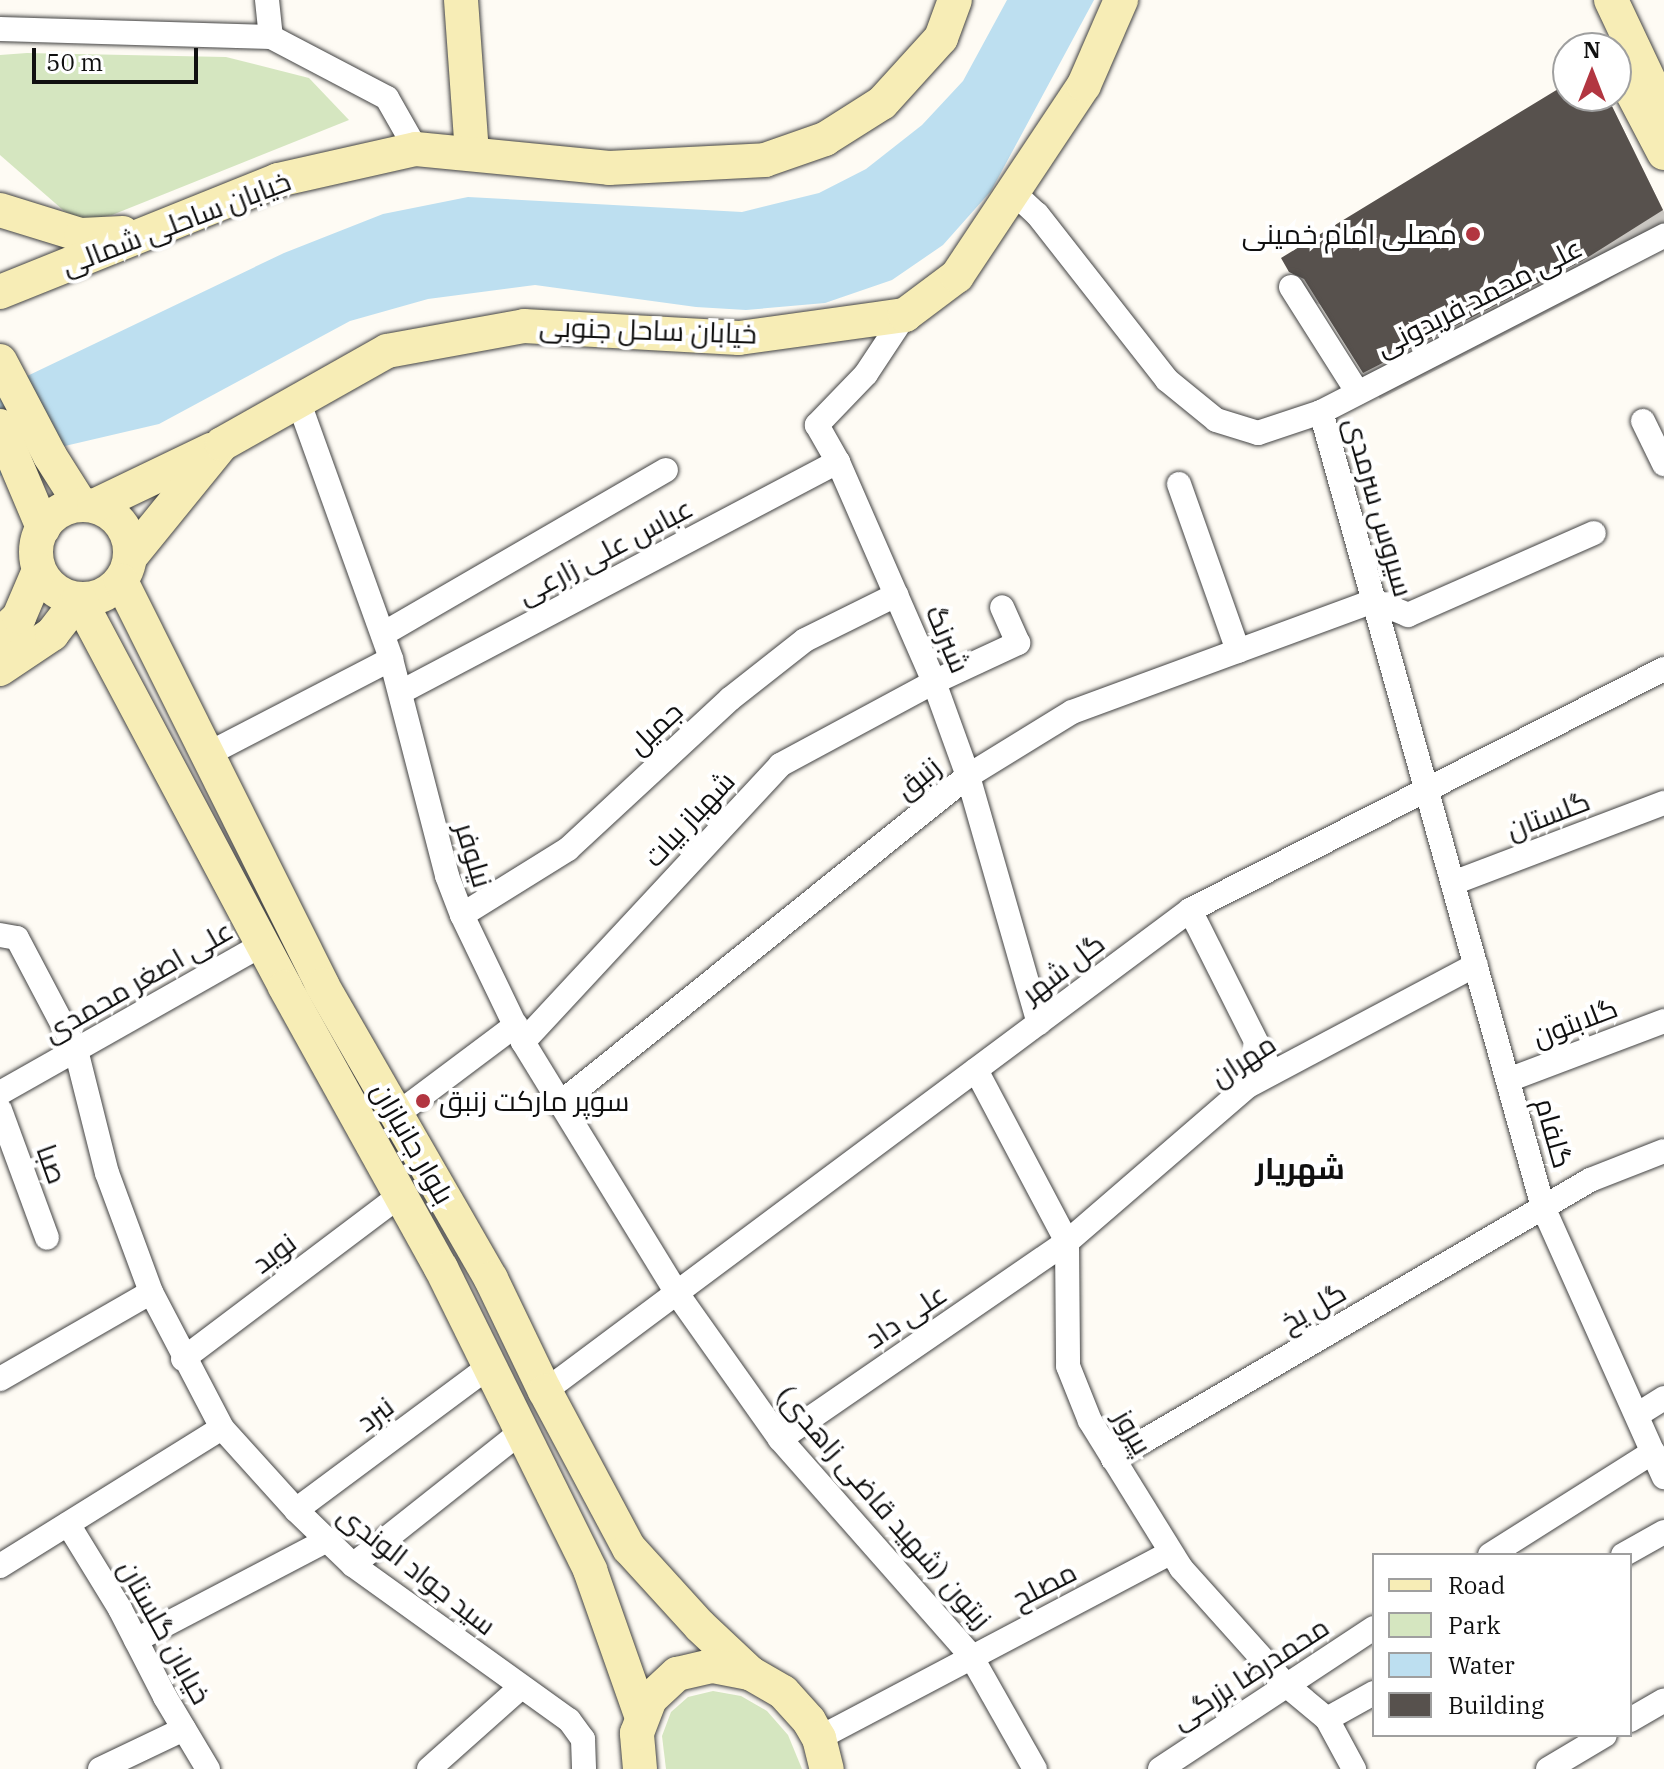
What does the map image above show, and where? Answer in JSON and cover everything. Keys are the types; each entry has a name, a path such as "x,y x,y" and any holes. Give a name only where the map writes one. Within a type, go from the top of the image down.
{"main road":[{"name":"خیابان ساحلی شمالی","path":"0,292 278,180 416,149 609,168 765,160 825,139 882,103 941,38 955,0"},
{"name":"خیابان ساحل جنوبی","path":"126,569 222,444 387,351 524,326 739,338 905,315 957,276 1084,85 1121,0"},
{"path":"1587,0 1603,32"},
{"path":"1611,0 1664,112"},
{"path":"468,1 472,154"},
{"path":"1640,61 1664,153"},
{"path":"0,210 81,235 143,232"},
{"path":"2,365 35,464 43,528"},
{"path":"0,426 35,464 88,506 118,520 125,531 126,569 109,592 79,599 55,590 39,570"},
{"path":"0,635 19,617 39,570 37,541 43,528 59,511 88,506 222,444"},
{"name":"بلوار جانبازان","path":"126,569 208,754 322,985 491,1279 545,1391 629,1548 700,1626 750,1673"},
{"path":"0,669 52,634 79,599"},
{"name":"بلوار جانبازان","path":"79,599 490,1366 590,1570 641,1715"},
{"path":"640,1769 637,1733 641,1715 662,1685 686,1671 713,1666 750,1673 790,1699 823,1754"}],"street":[{"path":"267,0 271,37"},
{"path":"0,29 271,37 387,98 416,149"},
{"name":"سیروس سرمدی","path":"1013,192 1037,214 1167,380 1216,420 1258,433 1321,412 1427,790"},
{"name":"علی محمد فریدونی","path":"1321,412 1664,236"},
{"path":"1291,287 1358,393"},
{"name":"شبرنگ","path":"905,315 866,374 817,425 838,462 934,682 968,776 1039,1023"},
{"name":"نیلوفر","path":"298,400 391,659 435,835 462,915 559,1104 676,1292"},
{"path":"1643,421 1664,464"},
{"name":"عباس علی زارعی","path":"401,692 838,462"},
{"path":"383,634 666,470"},
{"path":"1179,484 1238,651"},
{"path":"1374,601 1408,615 1594,533"},
{"name":"جمیل","path":"462,915 568,849 730,699 805,640 896,595"},
{"name":"زنبق","path":"559,1104 968,776 1072,712 1374,601"},
{"name":"شهباز بیات","path":"396,1115 520,1033 780,765 934,682 1018,643 1002,607"},
{"path":"208,754 391,659"},
{"name":"گل شهر","path":"545,1391 1190,910 1427,790 1661,679"},
{"name":"گلفام","path":"1427,790 1543,1207 1664,1477"},
{"name":"گلستان","path":"1453,883 1664,803"},
{"path":"1190,910 1272,1073"},
{"name":"سید جواد الوندی","path":"0,935 17,938 76,1050 107,1173 151,1292 183,1359 222,1428 296,1510 353,1565 569,1720 583,1739 584,1769"},
{"name":"علی اصغر محمدی","path":"0,1093 263,944"},
{"name":"مهران","path":"1067,1242 1248,1086 1476,965"},
{"name":"گلابتون","path":"1508,1080 1664,1021"},
{"name":"پیروز","path":"976,1070 1067,1242 1068,1366 1090,1421 1170,1553 1285,1684 1327,1719 1354,1769"},
{"name":"صبا","path":"0,1110 47,1238"},
{"name":"گل یخ","path":"1113,1459 1590,1180 1664,1151"},
{"name":"نوید","path":"183,1359 401,1195"},
{"name":"علی داد","path":"780,1439 1067,1242"},
{"path":"0,1379 151,1292"},
{"name":"زیتون (شهید قاضی زاهدی)","path":"676,1292 780,1439 971,1656 1035,1769"},
{"name":"نبرد","path":"296,1510 490,1366"},
{"path":"1637,1415 1664,1398"},
{"path":"0,1566 222,1428"},
{"path":"353,1565 522,1431"},
{"path":"1493,1553 1653,1452"},
{"name":"خیابان گلستان","path":"68,1524 208,1769"},
{"path":"1627,1553 1664,1532"},
{"path":"136,1640 327,1540"},
{"name":"مصلح","path":"823,1754 971,1656 1170,1553"},
{"name":"محمدرضا بزرگی","path":"1160,1769 1372,1629"},
{"path":"429,1769 521,1687"},
{"path":"1327,1719 1372,1694"},
{"path":"1632,1719 1664,1700"},
{"path":"100,1769 184,1729"},
{"path":"1548,1769 1602,1737"}],"green space":[{"path":"0,55 226,57 309,78 349,120 112,215 82,221 63,210 0,155"},
{"path":"713,1691 741,1696 767,1711 788,1735 802,1769 666,1769 662,1736 671,1712 688,1697"}],"water":[{"path":"1007,0 1094,0 991,191 943,245 892,280 825,303 746,310 696,307 535,285 428,299 350,321 159,424 52,449 0,476 0,389 284,253 383,214 468,197 742,212 819,193 866,169 922,125 963,81"}],"building":[{"name":"مصلی امام خمینی","path":"1552,93 1552,112 1615,112 1663,210 1582,261 1363,373 1304,279 1289,272 1281,258"}],"place":[{"name":"مصلی امام خمینی","path":"1473,234"},
{"name":"سوپر مارکت زنبق","path":"423,1101"}],"district":[{"name":"شهریار","path":"1300,1168"}]}
